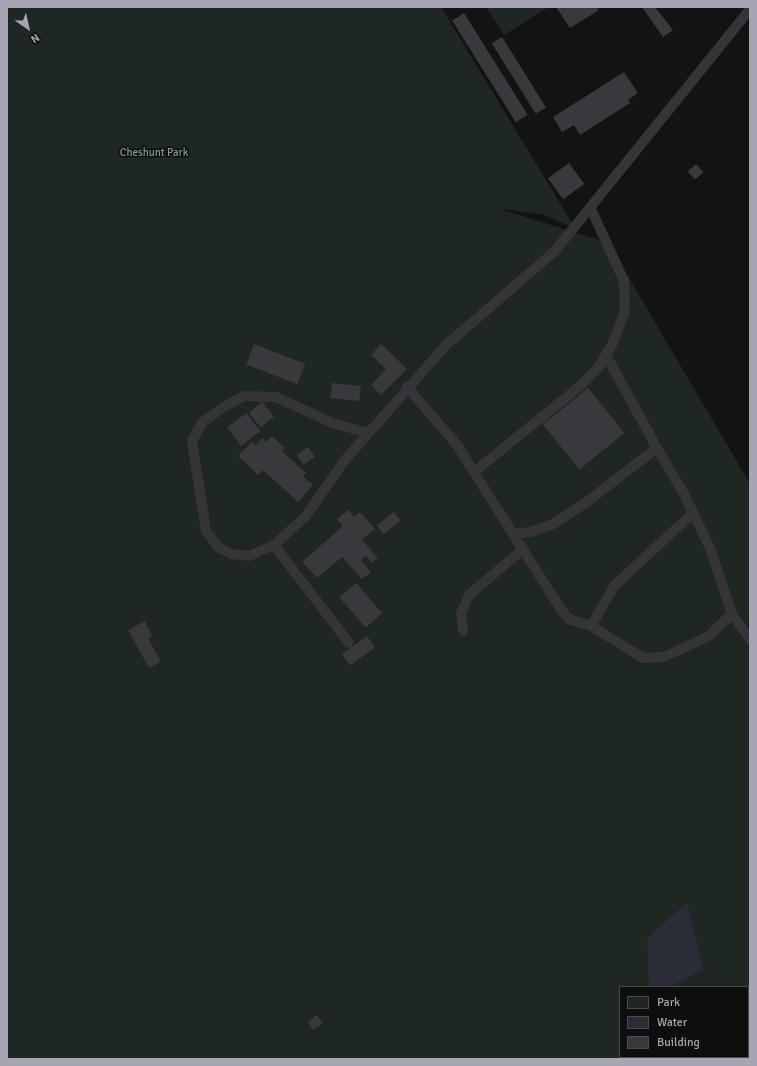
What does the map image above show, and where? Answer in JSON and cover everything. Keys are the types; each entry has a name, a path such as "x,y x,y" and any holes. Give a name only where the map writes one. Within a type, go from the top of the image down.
{"lane":[{"path":"368,433 330,422 276,397 258,395 244,396 202,423 192,441 206,531 218,547 231,554 249,556 274,545 305,517 368,433 407,387 445,346 555,251 750,9"},
{"path":"474,472 579,387 606,355 625,311 624,281 612,249 591,208"},
{"path":"606,355 693,513 725,587 732,614 750,640"},
{"path":"407,387 457,445 562,611 569,618 591,626 643,658 664,657 707,636 732,614"},
{"path":"513,534 530,532 553,524 584,504 656,448"},
{"path":"591,626 615,585 693,513"},
{"path":"274,545 349,643"},
{"path":"463,631 461,613 469,595 523,549"}],"green space":[{"name":"Cheshunt Park","path":"7,7 441,7 575,228 541,214 500,209 608,243 750,484 750,1059 7,1059"},
{"path":"486,7 549,7 504,35"}],"water":[{"path":"687,902 704,969 671,986 649,986 647,939"}],"building":[{"path":"556,7 596,7 599,10 570,28"},
{"path":"642,7 655,7 673,30 663,37"},
{"path":"464,13 528,115 516,122 452,20"},
{"path":"502,37 546,107 536,114 492,43"},
{"path":"624,72 638,93 628,100 630,103 580,135 574,125 562,132 553,117"},
{"path":"569,163 584,184 563,199 548,178"},
{"path":"696,164 703,172 695,180 688,171"},
{"path":"254,344 305,364 297,384 246,365"},
{"path":"381,344 407,369 381,395 371,385 386,369 371,355"},
{"path":"332,383 361,386 359,401 330,398"},
{"path":"588,388 625,433 579,470 543,425"},
{"path":"262,402 274,417 261,427 249,413"},
{"path":"246,413 260,431 241,446 227,428"},
{"path":"272,436 285,448 282,451 306,473 303,476 313,485 298,502 263,470 258,475 238,456 252,442 256,445 262,438 266,442"},
{"path":"308,447 315,457 303,465 297,455"},
{"path":"348,510 354,517 360,512 375,529 362,540 378,558 372,563 366,556 361,560 371,572 362,579 342,557 317,578 302,562 343,526 337,519"},
{"path":"394,512 401,521 383,534 377,526"},
{"path":"356,583 382,613 366,628 339,597"},
{"path":"145,621 152,636 148,638 161,662 149,668 128,630"},
{"path":"367,636 375,647 350,666 342,654"},
{"path":"317,1015 323,1023 313,1030 307,1022"}]}
